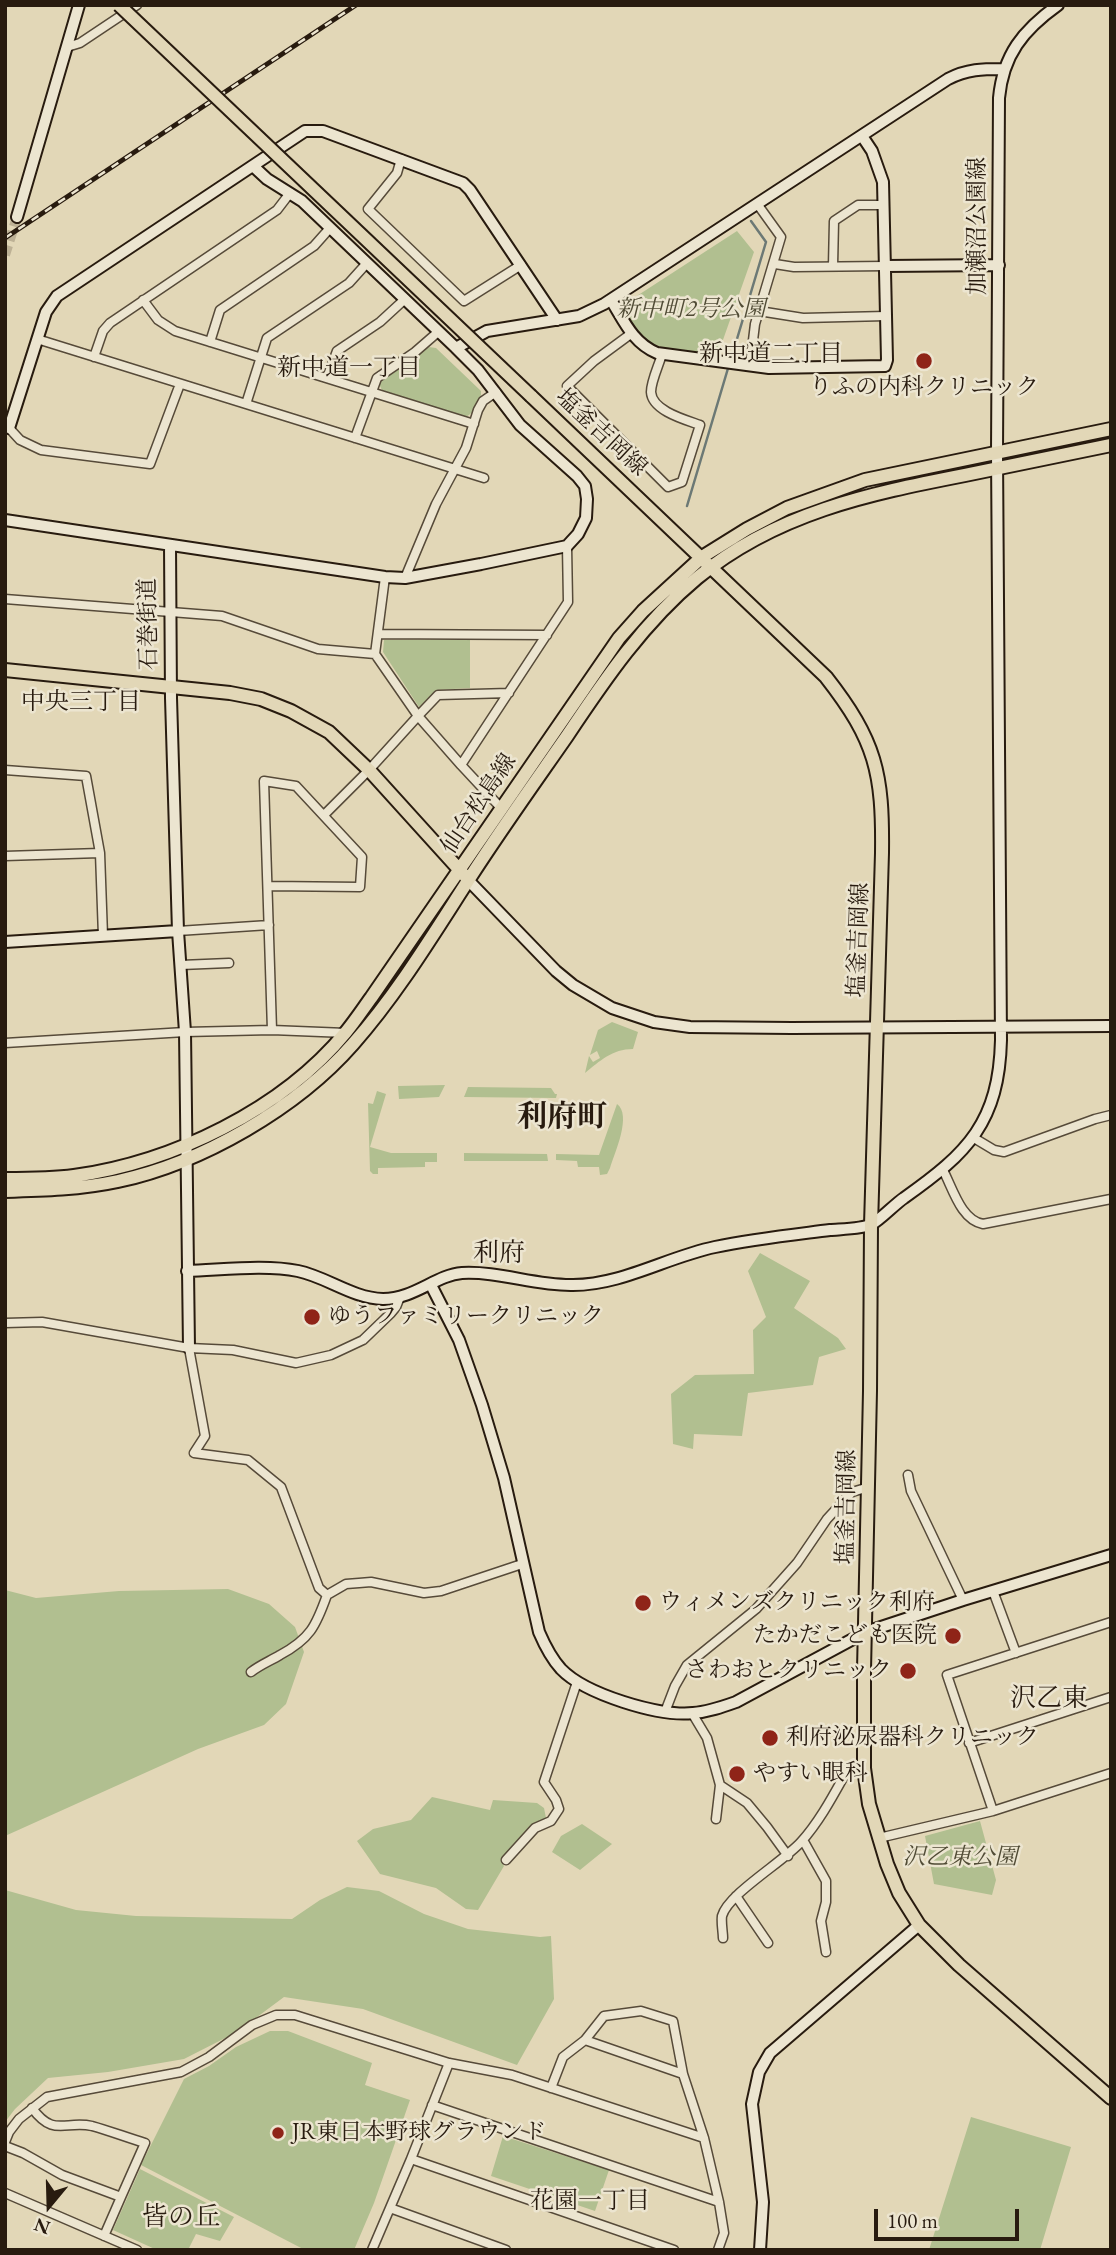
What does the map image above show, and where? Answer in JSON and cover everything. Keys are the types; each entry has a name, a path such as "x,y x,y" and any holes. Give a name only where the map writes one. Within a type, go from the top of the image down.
{"main road":[{"name":"塩釜吉岡線","path":"119,5 826,677 853,714 870,746 883,809 872,1225 864,1768 869,1804 887,1864 899,1893 919,1925 959,1965 1111,2098"},
{"name":"仙台松島線","path":"5,1179 73,1177 185,1153 233,1137 274,1114 330,1068 376,1016 464,875 501,808 619,638 643,611 747,529 788,508 865,480 1111,429"},
{"name":"仙台松島線","path":"5,1191 72,1189 104,1184 148,1172 247,1116 320,1060 346,1033 623,657 650,623 696,579 707,562 742,548 811,512 869,495 1111,445"},
{"path":"5,670 230,693 261,699 291,711 328,732 369,770 464,875"}],"street":[{"path":"17,217 79,5"},
{"path":"67,47 80,43 137,5"},
{"name":"加瀬沼公園線","path":"872,1225 890,1208 943,1170 974,1138 995,1093 1001,1059 997,468 999,98 1003,69 1020,40 1033,25 1058,5"},
{"path":"456,348 488,331 579,316 611,300 962,71 1003,69"},
{"path":"180,384 150,464 41,450 20,440 7,428 46,312 57,296 299,135 313,130 323,131 463,183 557,320"},
{"path":"611,300 632,333 648,349 662,354 769,368 883,367 887,360 883,182 879,166 862,136"},
{"path":"401,159 397,173 368,209 464,300 521,265"},
{"path":"253,166 267,179 302,201 456,348 496,392 520,425 585,486 586,518 578,534 567,546 568,602 461,765"},
{"path":"94,357 103,331 110,323 277,211 290,194"},
{"path":"744,364 781,237 758,205"},
{"path":"833,266 834,221 858,205 884,205"},
{"path":"210,342 220,310 314,246 330,228"},
{"path":"246,404 267,338 349,283 367,263"},
{"path":"775,264 793,267 999,265"},
{"path":"327,378 337,351 380,322 405,299"},
{"path":"143,300 164,326 474,424"},
{"path":"759,312 803,318 886,316"},
{"path":"355,438 377,379 438,332"},
{"path":"632,333 594,361 567,386 668,486 682,482 700,425 667,412 653,400 651,391 662,354"},
{"path":"37,339 484,478"},
{"path":"405,578 436,504 467,448 483,401 496,392"},
{"path":"5,520 170,545"},
{"name":"石巻街道","path":"189,1348 185,1032 178,932 169,612 170,545 405,578 567,546"},
{"path":"385,577 375,654 418,716 501,808"},
{"path":"5,599 222,616 318,649 375,654"},
{"path":"378,634 547,635"},
{"path":"324,815 438,695 509,693"},
{"path":"5,770 86,776 100,853 103,936"},
{"path":"268,886 360,887 362,857 296,786 264,781 272,1030"},
{"path":"5,856 100,853"},
{"path":"464,875 556,971 593,998 622,1012 654,1022 690,1027 1111,1027"},
{"path":"5,942 269,925"},
{"path":"181,965 229,963"},
{"path":"5,1043 185,1032 272,1030 346,1033"},
{"path":"974,1138 994,1150 1004,1152 1111,1115"},
{"path":"943,1170 967,1216 973,1222 983,1224 1111,1199"},
{"path":"187,1271 297,1271 321,1278 356,1294 382,1298 400,1297 458,1274 472,1273 572,1285 593,1283 712,1247 769,1237 872,1225"},
{"path":"431,1285 459,1340 482,1405 504,1478 539,1632 548,1653 562,1671 577,1682 619,1700 665,1712 692,1713 715,1709 736,1702 866,1632 1111,1555"},
{"path":"5,1323 42,1322 189,1348 233,1350 296,1363 315,1360 347,1349 363,1340 391,1313 400,1297"},
{"path":"189,1348 205,1436 194,1454 248,1460 281,1487 319,1588 327,1595"},
{"path":"908,1475 911,1490 963,1600"},
{"path":"665,1712 687,1665 756,1609 797,1563 827,1519 852,1492 869,1487"},
{"path":"251,1672 282,1655 308,1636 318,1620 327,1595 346,1584 371,1582 424,1592 441,1591 522,1564"},
{"path":"993,1591 1016,1653"},
{"path":"993,1811 947,1675 1111,1622"},
{"path":"506,1860 536,1828 551,1821 559,1809 544,1782 577,1682"},
{"path":"969,1742 1111,1697"},
{"path":"692,1713 707,1738 720,1785 716,1819"},
{"path":"723,1938 722,1916 736,1896 788,1856 803,1840 848,1769 864,1768"},
{"path":"879,1838 993,1811 1111,1773"},
{"path":"720,1785 747,1803 788,1856"},
{"path":"803,1840 826,1881 826,1902 821,1921 826,1952"},
{"path":"736,1896 768,1943"},
{"path":"760,2250 763,2202 752,2104 759,2072 770,2053 919,1925"},
{"path":"551,2088 564,2057 585,2040 604,2016 641,2011 673,2021 683,2074 704,2138 719,2203 724,2233 718,2250"},
{"path":"121,2197 62,2175 5,2144 9,2132 19,2119 47,2097 181,2072 209,2057 252,2025 276,2015 295,2015 449,2063 512,2075 704,2138"},
{"path":"585,2040 683,2074"},
{"path":"372,2250 449,2063"},
{"path":"432,2105 719,2203"},
{"path":"32,2108 39,2118 56,2127 89,2125 145,2143 104,2236"},
{"path":"411,2159 674,2250"},
{"path":"5,2193 137,2250"},
{"path":"390,2208 506,2250"}],"green space":[{"name":"新中町2号公園","path":"737,231 754,252 718,354 670,349 649,341 640,334 628,316 626,303"},
{"path":"429,347 436,348 481,391 477,406 466,417 382,390 379,384 381,381"},
{"path":"470,639 470,688 436,690 419,707 383,652 384,640"},
{"path":"612,1022 638,1032 633,1049 613,1053 585,1073 589,1056 593,1062 600,1058 597,1051 590,1055 598,1030"},
{"path":"445,1085 439,1097 399,1099 398,1086"},
{"path":"468,1087 551,1088 557,1094 556,1098 464,1097"},
{"path":"377,1091 386,1094 370,1147 391,1153 437,1153 437,1162 425,1162 425,1167 378,1168 378,1174 370,1171 368,1103 373,1104"},
{"path":"617,1104 623,1116 623,1125 607,1174 600,1175 599,1167 578,1167 577,1161 556,1160 556,1154 599,1155"},
{"path":"464,1153 547,1154 548,1161 464,1161"},
{"path":"760,1253 810,1281 794,1308 838,1338 846,1349 819,1357 813,1385 748,1393 742,1436 694,1434 693,1449 673,1444 671,1394 695,1375 754,1374 753,1330 766,1317 748,1271"},
{"path":"228,1589 269,1604 295,1627 304,1652 286,1704 264,1725 198,1749 5,1836 5,1590 36,1598 119,1591"},
{"path":"432,1797 490,1810 493,1800 537,1803 544,1808 546,1818 501,1861 504,1866 478,1910 466,1909 436,1888 380,1874 357,1841 373,1829 411,1820"},
{"name":"沢乙東公園","path":"980,1821 996,1880 992,1895 934,1884 925,1836"},
{"path":"582,1824 612,1844 580,1870 552,1852 561,1836"},
{"path":"347,1887 379,1891 424,1914 468,1929 551,1936 554,1999 517,2065 363,2009 284,1997 237,2032 184,2059 108,2072 48,2078 5,2122 5,1890 76,1910 136,1916 292,1919 320,1900"},
{"name":"JR東日本野球グラウンド","path":"270,2031 288,2031 372,2063 365,2085 410,2100 374,2203 354,2250 305,2250 141,2165 184,2079 236,2047"},
{"path":"971,2117 1071,2147 1040,2250 929,2250"},
{"path":"503,2136 609,2170 595,2211 491,2176"},
{"path":"140,2169 234,2217 220,2241 196,2234 188,2250 157,2250 113,2230"}],"waterway":[{"path":"731,359 766,242 751,221"},
{"path":"687,506 729,365"}],"tunnel":[{"path":"5,255 17,217"}],"railway":[{"path":"5,238 356,5"}],"place":[{"name":"りふの内科クリニック","path":"924,361"},
{"name":"ゆうファミリークリニック","path":"312,1317"},
{"name":"ウィメンズクリニック利府","path":"643,1603"},
{"name":"たかだこども医院","path":"953,1636"},
{"name":"さわおとクリニック","path":"908,1671"},
{"name":"利府泌尿器科クリニック","path":"770,1738"},
{"name":"やすい眼科","path":"737,1774"},
{"name":"JR東日本野球グラウンド","path":"278,2133"}],"district":[{"name":"新中道二丁目","path":"771,354"},
{"name":"新中道一丁目","path":"349,368"},
{"name":"中央三丁目","path":"81,702"},
{"name":"利府町","path":"562,1118"},
{"name":"利府","path":"499,1254"},
{"name":"沢乙東","path":"1049,1699"},
{"name":"花園一丁目","path":"590,2201"},
{"name":"皆の丘","path":"181,2218"}]}
